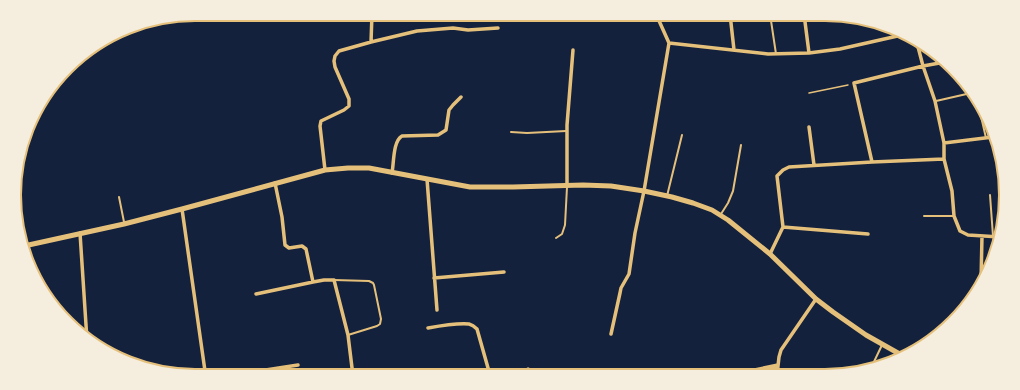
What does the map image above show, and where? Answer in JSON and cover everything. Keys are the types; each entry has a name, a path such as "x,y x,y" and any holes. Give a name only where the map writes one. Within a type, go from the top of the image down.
{"main road":[{"path":"28,245 124,224 325,170 369,168 470,187 513,188 567,185 610,186 667,196 712,210 739,228 770,254 816,299 866,335 898,353"}],"street":[{"path":"371,42 372,21"},
{"path":"611,334 621,288 629,274 669,43 659,21"},
{"path":"731,21 734,50"},
{"path":"805,21 809,54"},
{"path":"325,170 320,126 322,121 349,106 349,99 334,62 335,56 339,51 417,31 453,28 468,30 498,28"},
{"path":"669,43 768,54 809,54 840,49 896,36"},
{"path":"918,48 935,101 944,143 944,160 952,191 954,216 960,231 968,235 993,237"},
{"path":"567,185 567,131 573,50"},
{"path":"872,162 854,83 939,63"},
{"path":"392,173 396,143 399,138 402,136 438,135 443,133 446,130 449,110 461,97"},
{"path":"809,127 814,165"},
{"path":"944,143 989,138"},
{"path":"770,254 783,228 778,176 789,166 944,160"},
{"path":"427,179 436,310"},
{"path":"275,183 282,217 285,245 289,248 302,246 306,249 314,282"},
{"path":"182,209 205,369"},
{"path":"783,228 868,234"},
{"path":"80,233 86,331"},
{"path":"982,236 982,270"},
{"path":"434,278 504,272"},
{"path":"256,294 324,280 334,280 348,335 352,369"},
{"path":"778,369 781,350 816,299"},
{"path":"428,328 470,324 475,326 488,369"},
{"path":"272,369 298,365"},
{"path":"759,369 778,365"}],"lane":[{"path":"771,21 776,54"},
{"path":"935,101 967,94"},
{"path":"982,119 986,138"},
{"path":"511,132 527,133 567,131"},
{"path":"667,196 682,135"},
{"path":"720,215 728,203 733,191 741,146"},
{"path":"556,238 562,234 566,225 567,185"},
{"path":"990,195 993,237"},
{"path":"119,197 124,224"},
{"path":"924,216 954,216"},
{"path":"334,280 369,281 374,285 381,319 380,324 348,335"},
{"path":"874,362 882,344"}],"path":[{"path":"809,93 854,83"}]}
